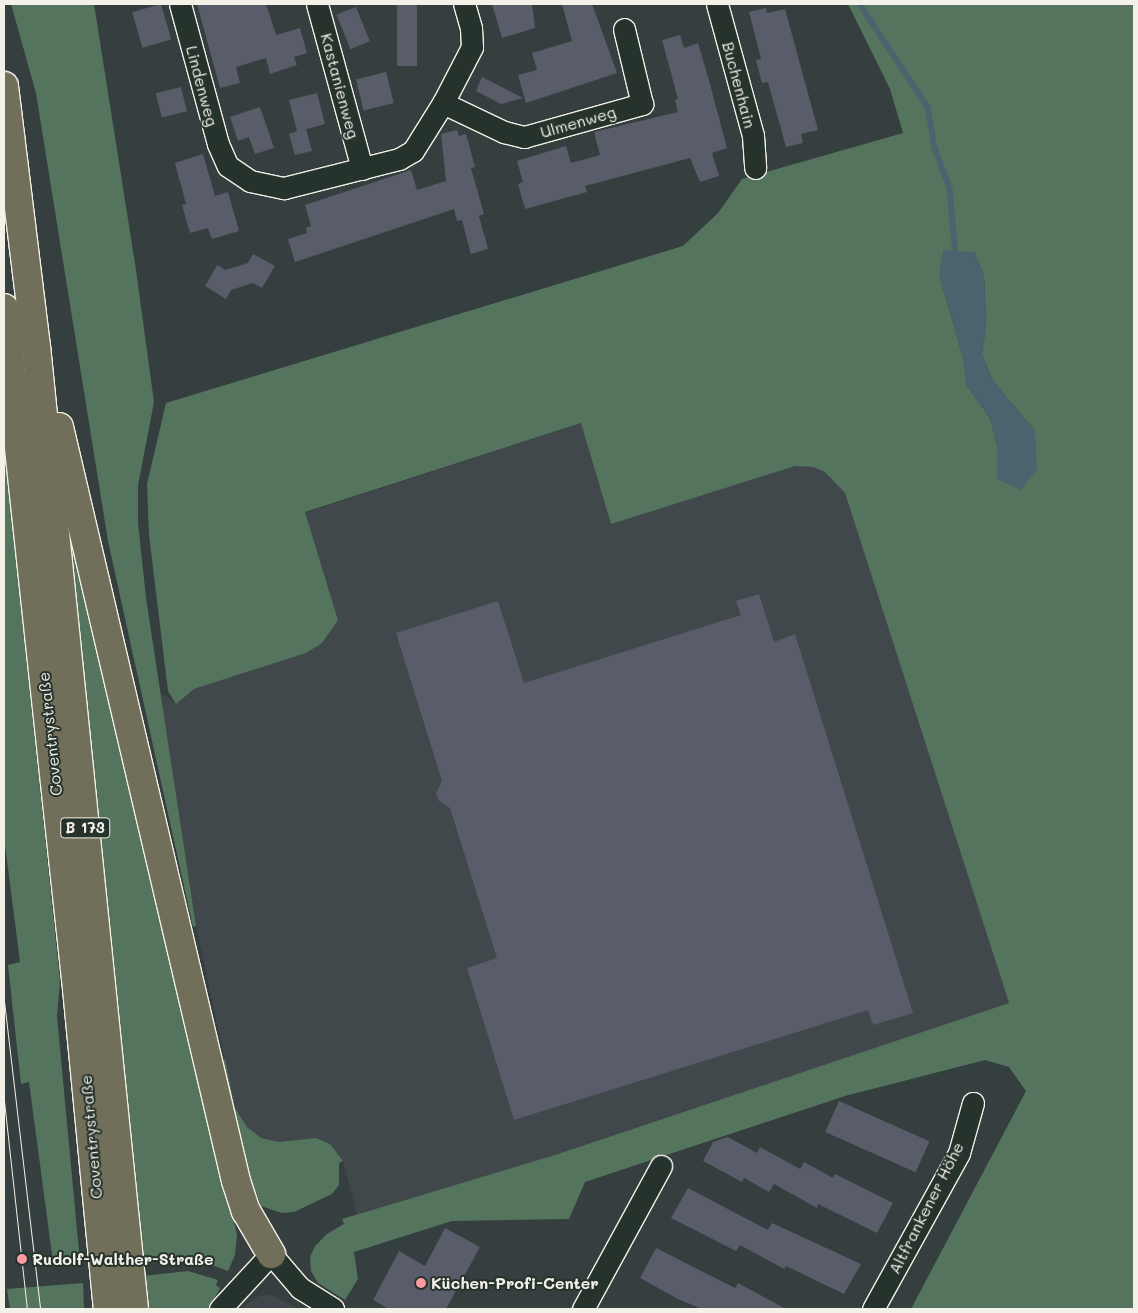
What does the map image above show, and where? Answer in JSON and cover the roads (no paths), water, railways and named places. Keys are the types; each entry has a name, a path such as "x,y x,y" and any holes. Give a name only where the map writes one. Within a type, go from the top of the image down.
{"highway":[{"name":"B 173","path":"4,86 36,346 134,1309"},
{"name":"Coventrystraße","path":"4,308 76,979 108,1309"},
{"path":"36,346 62,439 236,1181 246,1211 271,1254"},
{"path":"104,1309 105,1282"}],"street":[{"name":"Lindenweg","path":"180,4 218,144 228,166 250,181 284,188 362,169"},
{"name":"Kastanienweg","path":"317,4 362,169"},
{"path":"362,169 399,159 413,151 443,103 472,47 471,28 464,4"},
{"name":"Buchenhain","path":"717,4 752,136 755,168"},
{"name":"Ulmenweg","path":"443,103 504,132 524,137 642,104 624,29"},
{"name":"Altfrankener Höhe","path":"873,1309 959,1153 973,1103"},
{"path":"583,1309 661,1166"},
{"path":"220,1309 271,1254 300,1288 333,1309"}],"water":[{"path":"943,250 974,252 984,276 986,324 982,355 993,381 1035,431 1037,471 1020,490 997,479 997,445 990,418 967,386 963,357 939,274"}],"waterway":[{"path":"860,4 928,107 935,148 950,188 956,256"}],"tram line":[{"path":"4,1001 40,1309"},
{"path":"4,1101 27,1309"}],"place":[{"name":"Rudolf-Walther-Straße","path":"22,1259"},
{"name":"Küchen-Profi-Center","path":"421,1283"}]}
